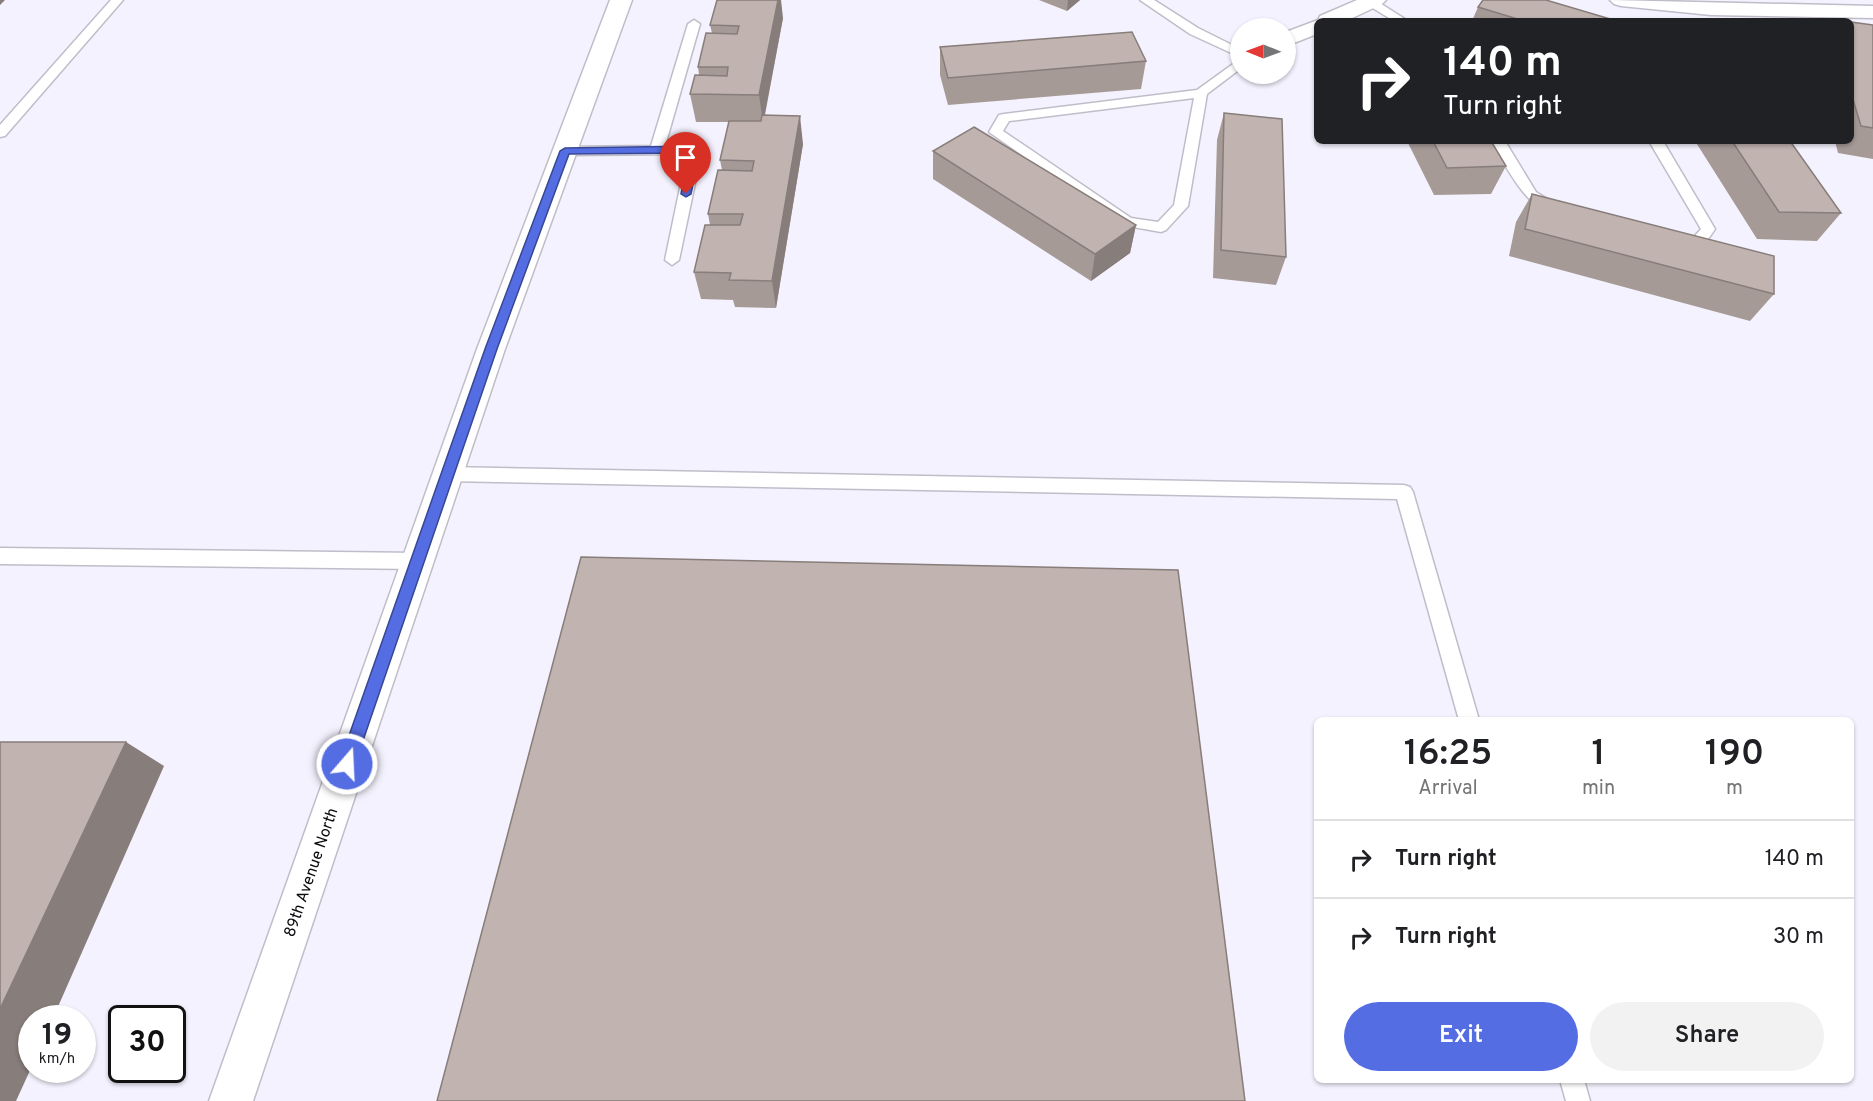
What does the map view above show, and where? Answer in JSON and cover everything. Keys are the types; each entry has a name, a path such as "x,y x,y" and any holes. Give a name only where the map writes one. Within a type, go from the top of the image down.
{"street":[{"name":"89th Avenue North","path":"231,1101 447,474 621,0"},
{"path":"1621,0 1711,9 1873,12"},
{"path":"1335,18 1372,1"},
{"path":"1296,35 1314,27"}],"lane":[{"path":"0,133 117,0"},
{"path":"1146,0 1194,31 1230,48"},
{"path":"1372,1 1398,18"},
{"path":"657,150 694,24"},
{"path":"1200,93 1180,206 1161,228 1127,222 996,132 1004,118 1200,93 1230,70"},
{"path":"1500,144 1531,195 1551,208 1562,211"},
{"path":"1658,144 1707,230 1696,244 1663,236"},
{"path":"565,151 695,150 672,260"},
{"path":"447,474 1404,492 1468,717"},
{"path":"0,556 417,561"},
{"path":"1573,1083 1578,1101"}],"building":[{"path":"717,0 778,0 759,95 690,94 695,75 727,76 728,67 698,67 706,33 737,34 739,26 710,25"},
{"path":"1483,0 1546,0 1607,18 1514,18 1478,7"},
{"path":"1854,22 1873,25 1873,128 1861,126 1854,103"},
{"path":"1132,32 1146,61 948,78 940,47"},
{"path":"1224,113 1282,119 1286,257 1221,250"},
{"path":"762,115 800,116 772,281 729,280 731,273 694,272 705,225 740,225 743,214 708,214 718,170 752,171 754,161 720,160 729,121 761,121"},
{"path":"974,127 1136,225 1095,254 933,151"},
{"path":"1435,144 1493,144 1506,166 1447,168"},
{"path":"1734,144 1792,144 1841,213 1779,212"},
{"path":"1532,194 1774,256 1774,294 1525,229"},
{"path":"581,557 1178,570 1245,1101 437,1101"},
{"path":"0,742 126,742 0,1009"}],"route":[{"path":"347,764 491,349 565,151 695,150 686,194"}]}
